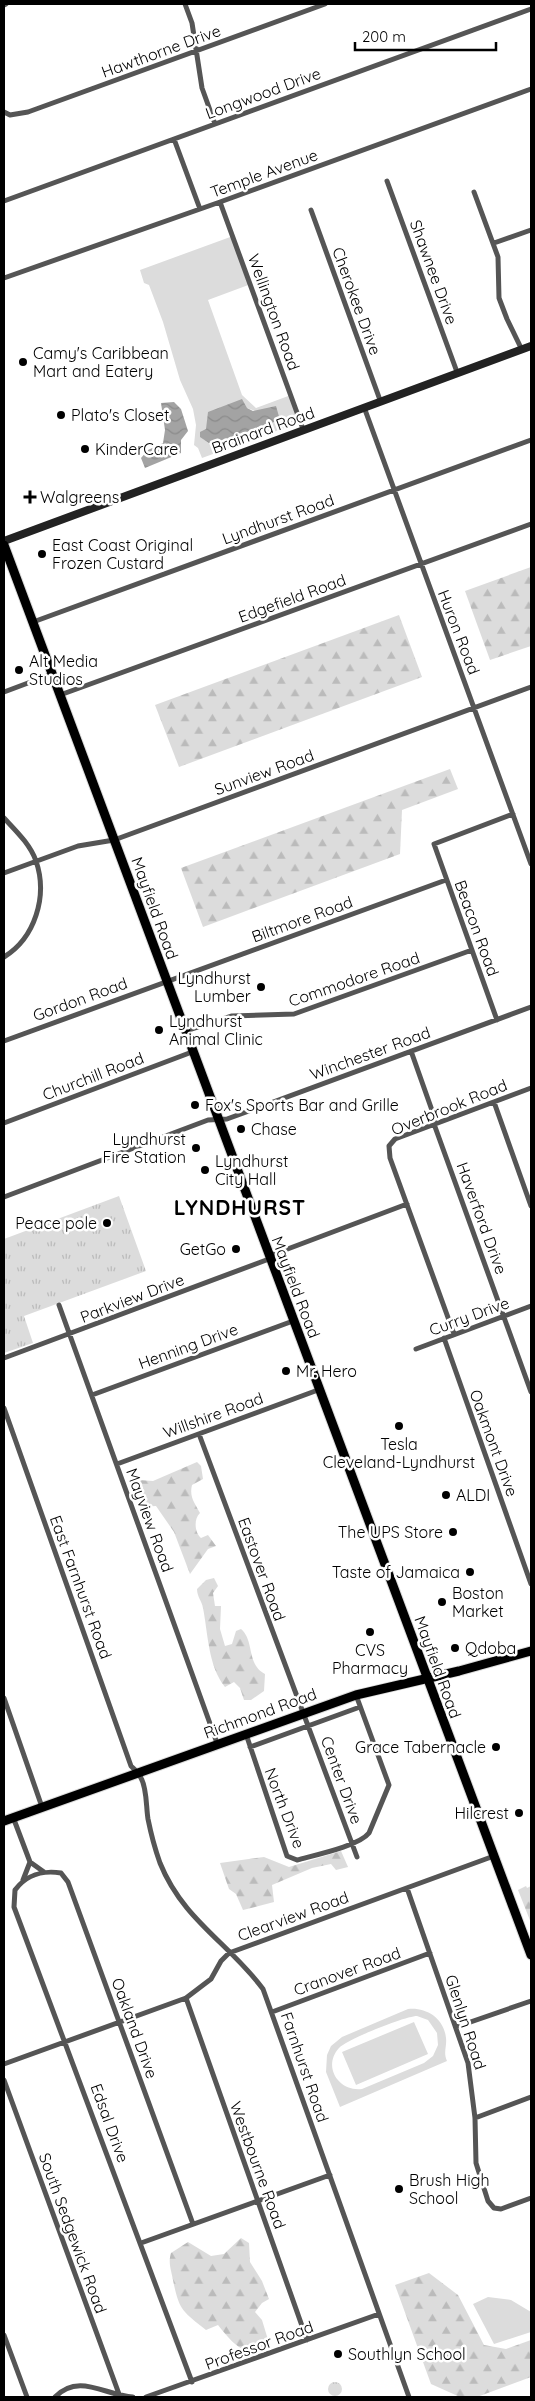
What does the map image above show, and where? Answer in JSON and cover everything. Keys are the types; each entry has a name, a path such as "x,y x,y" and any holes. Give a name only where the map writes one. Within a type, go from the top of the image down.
{"main road":[{"name":"Brainard Road","path":"4,541 364,408 380,400 531,346"},
{"name":"Mayfield Road","path":"4,545 318,1390 531,1955"},
{"name":"Richmond Road","path":"4,1821 356,1695 531,1650"}],"street":[{"path":"185,4 192,22 202,88 214,124"},
{"name":"Hawthorne Drive","path":"4,112 10,114 28,112 325,4"},
{"name":"Longwood Drive","path":"4,200 531,9"},
{"name":"Temple Avenue","path":"4,278 531,89"},
{"path":"174,139 200,209"},
{"name":"Shawnee Drive","path":"387,181 457,372"},
{"path":"474,192 498,257 499,298 522,350"},
{"name":"Wellington Road","path":"220,202 303,430"},
{"name":"Cherokee Drive","path":"311,210 380,400"},
{"path":"494,243 531,230"},
{"name":"Huron Road","path":"364,408 531,864"},
{"name":"Lyndhurst Road","path":"33,622 531,440"},
{"name":"Edgefield Road","path":"60,695 531,524"},
{"path":"4,692 52,674"},
{"name":"Sunview Road","path":"4,873 78,846 114,840 531,687"},
{"name":"Beacon Road","path":"497,1020 434,844 513,814"},
{"path":"4,818 25,841 36,861 40,890 34,923 22,941 4,957"},
{"name":"Biltmore Road","path":"166,981 446,880"},
{"name":"Commodore Road","path":"184,1031 232,1016 294,1014 472,950"},
{"name":"Gordon Road","path":"4,1041 166,981"},
{"name":"Winchester Road","path":"4,1197 208,1120 227,1119 531,1007"},
{"name":"Haverford Drive","path":"411,1051 434,1116 434,1124 531,1392"},
{"name":"Churchill Road","path":"4,1123 192,1052"},
{"name":"Overbrook Road","path":"407,1204 390,1158 389,1146 392,1141 531,1088"},
{"path":"494,1102 531,1206"},
{"path":"407,1204 454,1334"},
{"name":"Parkview Drive","path":"4,1358 70,1335 407,1204"},
{"name":"Mayview Road","path":"59,1305 218,1743"},
{"name":"Curry Drive","path":"416,1349 531,1306"},
{"name":"Henning Drive","path":"92,1394 293,1321"},
{"name":"Oakmont Drive","path":"444,1338 531,1584"},
{"name":"Willshire Road","path":"116,1464 318,1390"},
{"name":"East Farnhurst Road","path":"4,1408 131,1766 137,1772"},
{"name":"Eastover Road","path":"199,1434 302,1713"},
{"path":"352,1843 365,1838 369,1833 389,1785 356,1695"},
{"path":"4,1698 42,1807"},
{"path":"250,1747 308,1724 360,1707"},
{"name":"Center Drive","path":"302,1713 308,1724 357,1857"},
{"name":"North Drive","path":"246,1733 287,1856 297,1860 352,1843"},
{"name":"Farnhurst Road","path":"137,1772 142,1779 153,1839 160,1863 173,1889 198,1923 229,1953 239,1960 263,1989 409,2397"},
{"path":"13,1817 30,1862"},
{"name":"Clearview Road","path":"4,2064 186,1998 198,1991 211,1979 221,1961 229,1953 494,1856"},
{"name":"Oakland Drive","path":"30,1862 44,1872 61,1874 68,1882 193,2224"},
{"name":"Edsal Drive","path":"30,1862 26,1879 15,1890 14,1907 66,2041 192,2382"},
{"path":"26,1879 44,1872"},
{"name":"Glenlyn Road","path":"407,1888 468,2063 475,2118 476,2163 487,2197 491,2206 501,2209 531,2198"},
{"name":"Cranover Road","path":"272,2012 430,1953"},
{"name":"Westbourne Road","path":"186,1998 307,2340"},
{"path":"456,2027 531,2001"},
{"name":"South Sedgewick Road","path":"4,2080 119,2394"},
{"path":"475,2118 531,2097"},
{"path":"141,2243 257,2200 330,2176"},
{"name":"Professor Road","path":"146,2397 379,2314"},
{"path":"4,2335 27,2397"},
{"path":"55,2397 70,2388 83,2384 133,2397"}],"green space":[{"path":"233,236 251,284 208,300 242,395 256,408 291,395 301,422 202,458 198,448 194,445 196,425 193,409 180,380 163,322 149,285 144,283 140,270","holes":["247,408 280,420 216,443 206,429"]},
{"path":"531,567 531,646 490,660 465,591"},
{"path":"399,615 422,677 179,767 155,705"},
{"path":"450,769 458,789 402,810 400,854 203,927 181,868"},
{"path":"119,1196 146,1271 24,1316 33,1343 4,1353 4,1239"},
{"path":"197,1462 201,1466 203,1479 192,1485 191,1489 193,1500 200,1513 197,1518 196,1529 201,1538 208,1535 216,1546 208,1549 190,1574 174,1532 156,1506 141,1507 135,1484 139,1480 153,1481"},
{"path":"214,1578 218,1586 213,1593 215,1606 221,1606 220,1629 225,1646 232,1644 236,1631 241,1629 248,1640 255,1664 265,1674 264,1691 251,1700 244,1700 240,1688 234,1682 225,1687 215,1669 202,1603 197,1589 206,1580"},
{"path":"341,1851 348,1867 336,1870 331,1864 312,1868 272,1885 274,1902 243,1910 236,1894 229,1889 220,1863 264,1857 289,1867"},
{"path":"526,1886 527,1888 531,1886 531,1923 518,1890"},
{"path":"408,2009 421,2010 433,2015 442,2025 446,2038 445,2055 447,2061 340,2107 326,2072 327,2055 331,2046 342,2037","holes":["417,2016 428,2020 437,2033 438,2045 433,2056 424,2063 362,2089 346,2087 336,2077 332,2063 334,2055 344,2044 376,2029 410,2017"]},
{"path":"414,2022 428,2054 356,2085 342,2052"},
{"path":"241,2238 249,2243 250,2262 262,2281 269,2299 262,2303 255,2312 262,2320 269,2343 262,2349 254,2352 235,2344 218,2325 206,2330 187,2314 177,2298 170,2266 171,2253 188,2242 211,2256 224,2254"},
{"path":"429,2273 458,2295 484,2345 506,2349 531,2340 531,2377 477,2397 460,2397 431,2384 395,2285"},
{"path":"488,2297 511,2300 531,2312 531,2332 494,2344 473,2304"},
{"path":"332,2382 338,2382 342,2389 338,2396 332,2396 328,2392 328,2386"}],"water":[{"path":"242,399 247,408 253,411 276,406 280,420 216,443 209,443 200,437 200,432 206,429 208,412"},
{"path":"174,402 181,409 188,431 181,440 181,453 145,468 141,458 148,450 163,443 165,430 161,403"}],"place":[{"name":"Camy's Caribbean Mart and Eatery","path":"23,362"},
{"name":"Plato's Closet","path":"61,415"},
{"name":"KinderCare","path":"85,449"},
{"name":"Walgreens","path":"30,497"},
{"name":"East Coast Original Frozen Custard","path":"42,554"},
{"name":"Alt Media Studios","path":"19,670"},
{"name":"Lyndhurst Lumber","path":"261,987"},
{"name":"Lyndhurst Animal Clinic","path":"159,1030"},
{"name":"Fox's Sports Bar and Grille","path":"195,1105"},
{"name":"Chase","path":"241,1129"},
{"name":"Lyndhurst Fire Station","path":"196,1148"},
{"name":"Lyndhurst City Hall","path":"205,1170"},
{"name":"Peace pole","path":"107,1223"},
{"name":"GetGo","path":"236,1249"},
{"name":"Mr. Hero","path":"286,1371"},
{"name":"Tesla Cleveland-Lyndhurst","path":"399,1426"},
{"name":"ALDI","path":"446,1495"},
{"name":"The UPS Store","path":"453,1532"},
{"name":"Taste of Jamaica","path":"470,1572"},
{"name":"Boston Market","path":"442,1602"},
{"name":"CVS Pharmacy","path":"370,1632"},
{"name":"Qdoba","path":"455,1648"},
{"name":"Grace Tabernacle","path":"496,1747"},
{"name":"Hilcrest","path":"519,1813"},
{"name":"Brush High School","path":"399,2189"},
{"name":"Southlyn School","path":"338,2354"}],"district":[{"name":"LYNDHURST","path":"240,1208"}]}
